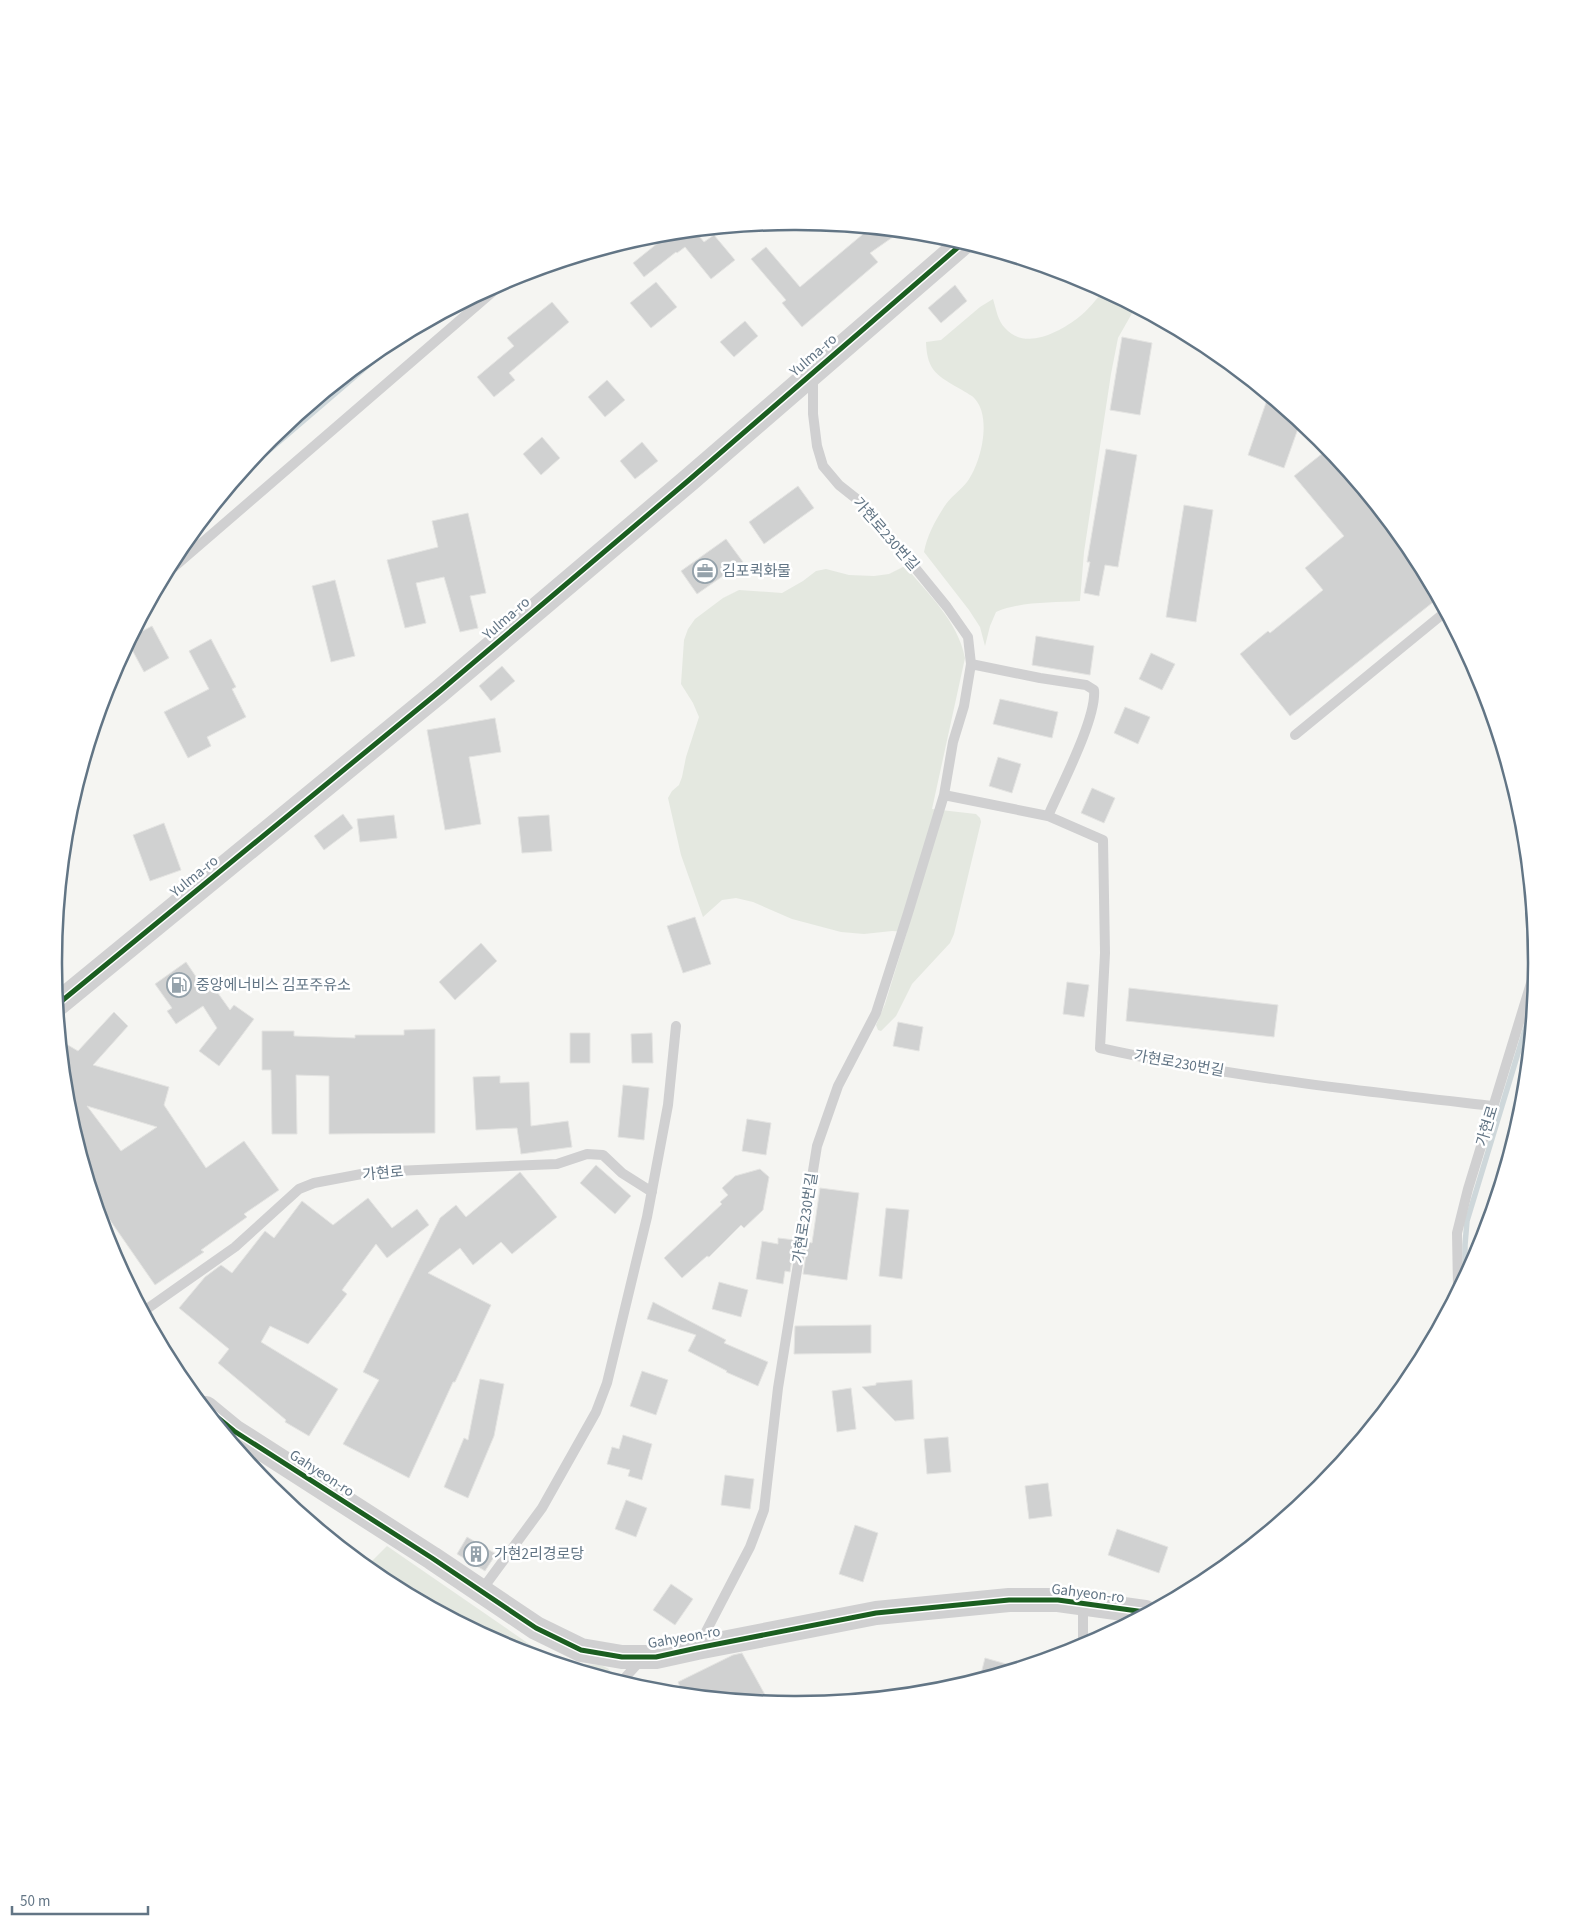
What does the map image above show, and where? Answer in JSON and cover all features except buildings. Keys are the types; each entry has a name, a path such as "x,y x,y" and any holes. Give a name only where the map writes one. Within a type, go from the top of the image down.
{"street":[{"name":"Yulma-ro","path":"64,999 440,690 689,480 812,371 956,249"},
{"name":"Gahyeon-ro","path":"229,1427 432,1558 536,1628 581,1650 622,1657 656,1658 697,1648 876,1613 1009,1600 1058,1600 1136,1611"}],"lane":[{"path":"185,557 482,301"},
{"name":"가현로230번길","path":"697,1648 750,1547 764,1510 778,1388 817,1146 838,1086 876,1013 944,795 953,742 964,706 971,664 968,637 947,606 863,504 839,485 823,466 817,446 813,414 812,371"},
{"path":"1295,735 1439,616"},
{"path":"971,664 1086,685 1094,690 1095,700 1086,729 1048,816"},
{"name":"가현로230번길","path":"944,795 1048,816 1103,840 1105,952 1100,1048 1170,1063 1319,1086 1493,1106"},
{"name":"가현로","path":"1458,1274 1458,1233 1468,1189 1527,998"},
{"path":"480,1592 542,1508 596,1412 607,1382 652,1192 668,1105 676,1026"},
{"name":"가현로","path":"149,1307 234,1247 299,1189 314,1183 372,1172 557,1164 587,1154 603,1155 622,1173 652,1192"},
{"path":"1083,1604 1083,1636"},
{"path":"627,1676 643,1657"}],"shaded area":[{"path":"1098,297 1132,313 1118,338 1111,374 1084,552 1080,601 1027,604 996,612 985,646 980,627 969,610 924,552 929,534 941,512 949,500 967,482 977,464 984,429 980,407 975,399 935,372 929,360 926,342 941,340 980,307 993,299 1005,328 1013,335 1032,339 1053,333 1071,323 1089,308"},
{"path":"372,366 267,455 312,412"},
{"path":"905,566 949,620 956,632 965,658 932,809 976,814 981,822 954,934 950,943 912,984 896,1016 881,1031 878,1030 876,1025 885,1004 907,932 892,931 864,934 841,932 792,919 753,902 736,898 722,900 703,917 681,855 668,798 679,785 699,717 681,684 684,640 688,629 695,619 723,598 739,590 782,593 816,571 826,569 849,575 874,576 889,574"},
{"path":"387,1546 533,1647 471,1620 429,1597 372,1561"},
{"path":"582,1664 604,1666 610,1671 605,1671"}],"waterway":[{"path":"1465,1258 1467,1221 1524,1035"}],"cycle path":[{"path":"64,999 440,691 689,480 956,249"},
{"path":"228,1426 536,1628 581,1650 622,1657 656,1657 876,1613 1009,1600 1058,1600 1136,1611"}],"place":[{"name":"김포퀵화물","path":"705,571"},
{"name":"중앙에너비스 김포주유소","path":"179,985"},
{"name":"가현2리경로당","path":"476,1554"}]}
